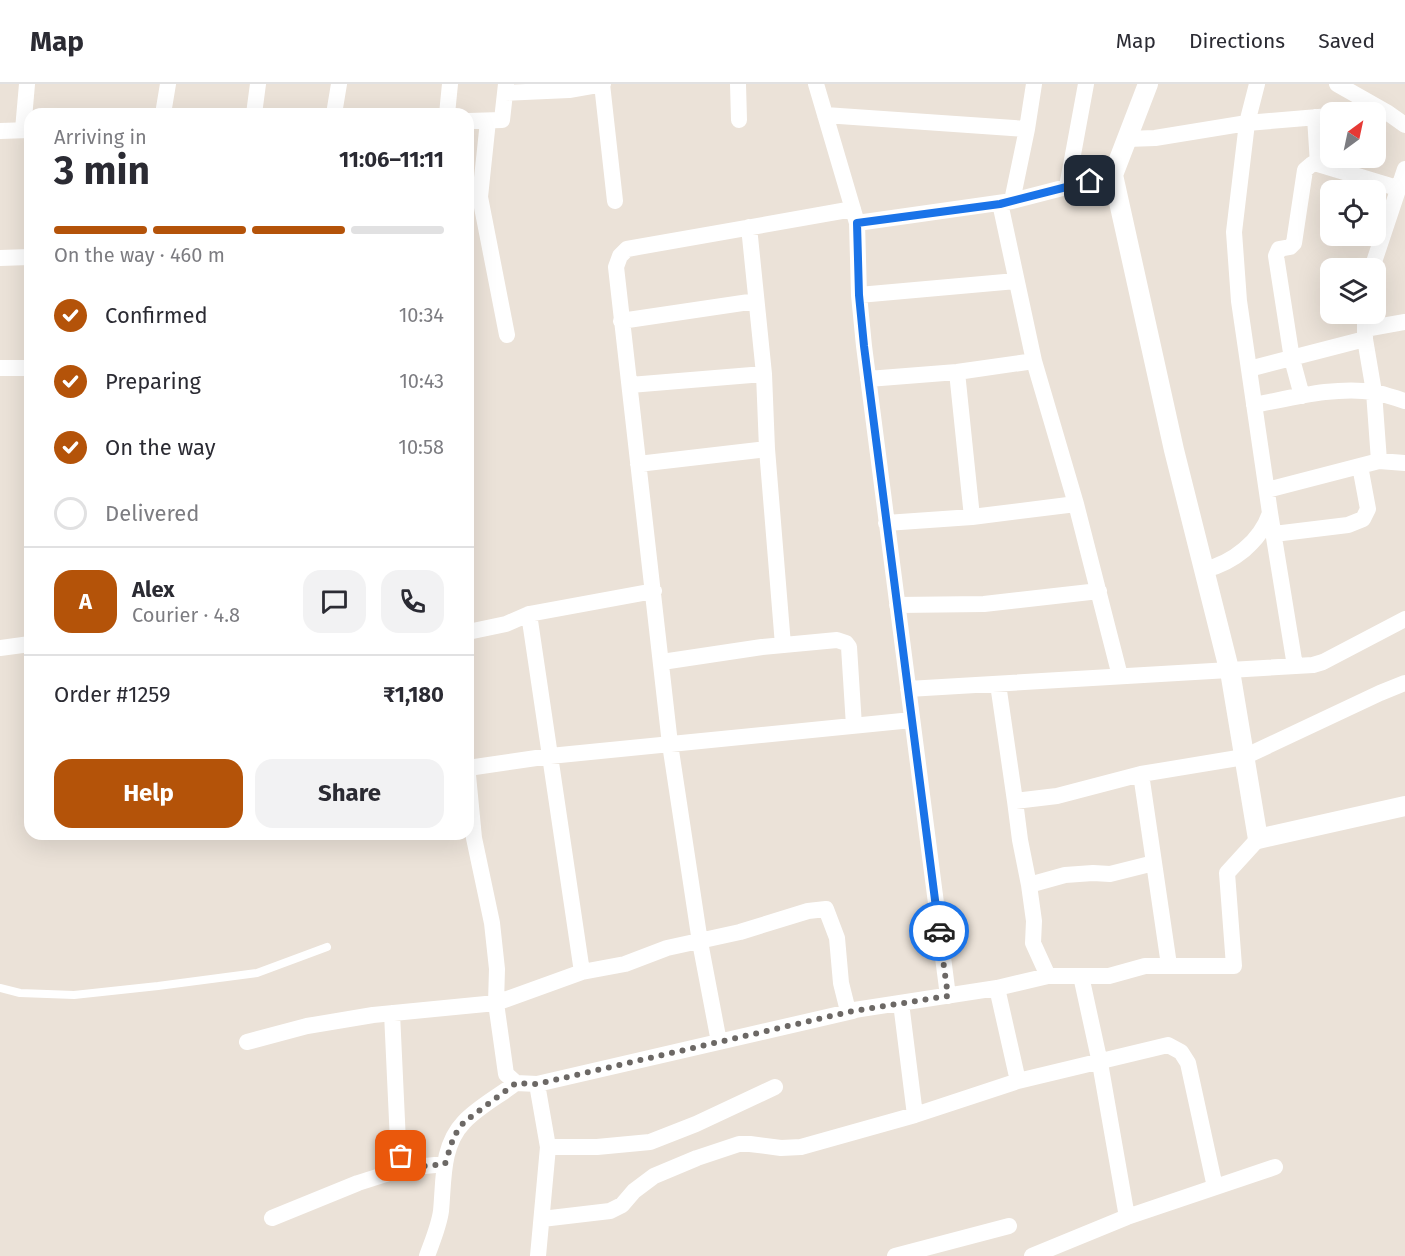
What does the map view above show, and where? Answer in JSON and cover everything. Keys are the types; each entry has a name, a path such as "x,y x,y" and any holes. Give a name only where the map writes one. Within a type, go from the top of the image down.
{"street":[{"path":"27,84 27,108"},
{"path":"165,108 168,84"},
{"path":"255,108 258,84"},
{"path":"335,108 339,84"},
{"path":"448,108 450,84"},
{"path":"474,121 502,120 505,88 569,90 602,84 615,201"},
{"path":"738,84 739,120"},
{"path":"816,84 855,216 859,295 868,379 948,996"},
{"path":"1034,84 1027,129 1006,202 1016,281 1034,361 1076,504 1120,676"},
{"path":"1067,187 1086,84"},
{"path":"1148,84 1113,175 1174,450 1229,669 1258,839"},
{"path":"1257,84 1247,123 1234,232 1239,301 1295,666"},
{"path":"1337,84 1359,90 1371,102"},
{"path":"1386,115 1405,125"},
{"path":"825,116 1027,129"},
{"path":"1126,139 1155,138 1247,123 1320,117"},
{"path":"488,121 474,197 507,335"},
{"path":"0,131 24,130"},
{"path":"1318,164 1320,145"},
{"path":"1302,396 1292,359 1276,256 1279,249 1290,247 1294,243 1305,170 1312,164 1318,164 1397,188"},
{"path":"1375,258 1405,170"},
{"path":"719,1042 700,942 670,744 621,321 616,267 620,256 627,249 749,227 1006,202 1113,175"},
{"path":"749,227 764,374 767,449 783,645"},
{"path":"0,258 24,257"},
{"path":"859,295 1016,281"},
{"path":"621,321 756,302"},
{"path":"1249,369 1292,359 1365,327 1405,322"},
{"path":"1365,327 1374,393 1379,461"},
{"path":"868,379 957,372 1034,361"},
{"path":"0,368 24,368"},
{"path":"957,372 972,517"},
{"path":"630,385 764,374"},
{"path":"1254,405 1302,396 1350,391 1374,393 1405,401"},
{"path":"638,464 767,449"},
{"path":"1267,490 1379,461 1405,464"},
{"path":"1274,534 1348,525 1362,519 1368,509 1360,466"},
{"path":"886,523 972,517 1076,504"},
{"path":"1204,570 1221,566 1239,555 1265,524 1270,513"},
{"path":"474,631 506,624 529,614 654,591"},
{"path":"897,605 984,604 1099,591"},
{"path":"529,614 582,972"},
{"path":"908,689 1313,665 1405,619"},
{"path":"662,662 837,640 846,643 849,647 854,726"},
{"path":"0,648 24,645"},
{"path":"1015,801 1057,796 1141,774 1244,757 1405,683"},
{"path":"998,684 1020,840 1029,885 1034,921 1034,943 1048,976"},
{"path":"474,767 550,756 912,720"},
{"path":"1141,774 1169,965"},
{"path":"474,837 492,923 497,969 496,1003 503,1065 506,1074 516,1083 537,1084 853,1011 997,988 1048,976 1109,976 1145,966 1234,966 1227,873 1258,839 1405,807"},
{"path":"1029,885 1065,875 1110,874 1154,863"},
{"path":"247,1042 307,1026 392,1013 496,1003 582,972 625,964 668,948 700,942 808,911 826,909 837,938 841,983 848,1011 853,1011"},
{"path":"1081,976 1100,1063 1127,1217"},
{"path":"997,988 1018,1081"},
{"path":"901,1003 915,1116"},
{"path":"392,1013 399,1142 405,1168"},
{"path":"542,1219 610,1211 622,1205 634,1191 654,1176 739,1144 781,1148 801,1147 915,1116 1018,1081 1168,1045 1181,1053 1188,1063 1215,1186"},
{"path":"427,1256 441,1213 445,1164 454,1136 464,1122 516,1083"},
{"path":"537,1084 548,1147 538,1256"},
{"path":"548,1147 597,1147 650,1142 696,1124 775,1087"},
{"path":"272,1218 358,1183 405,1168 445,1164"},
{"path":"1032,1256 1127,1217 1275,1167"},
{"path":"895,1256 924,1253 1009,1226"}],"lane":[{"path":"0,988 20,993 74,995 158,986 257,973 327,947"}],"way so far":[{"path":"401,1156 405,1168 445,1164 454,1136 464,1122 516,1083 537,1084 853,1011 948,996 939,931"}],"route":[{"path":"939,931 864,346 859,295 857,223 1000,204 1090,181"}]}
